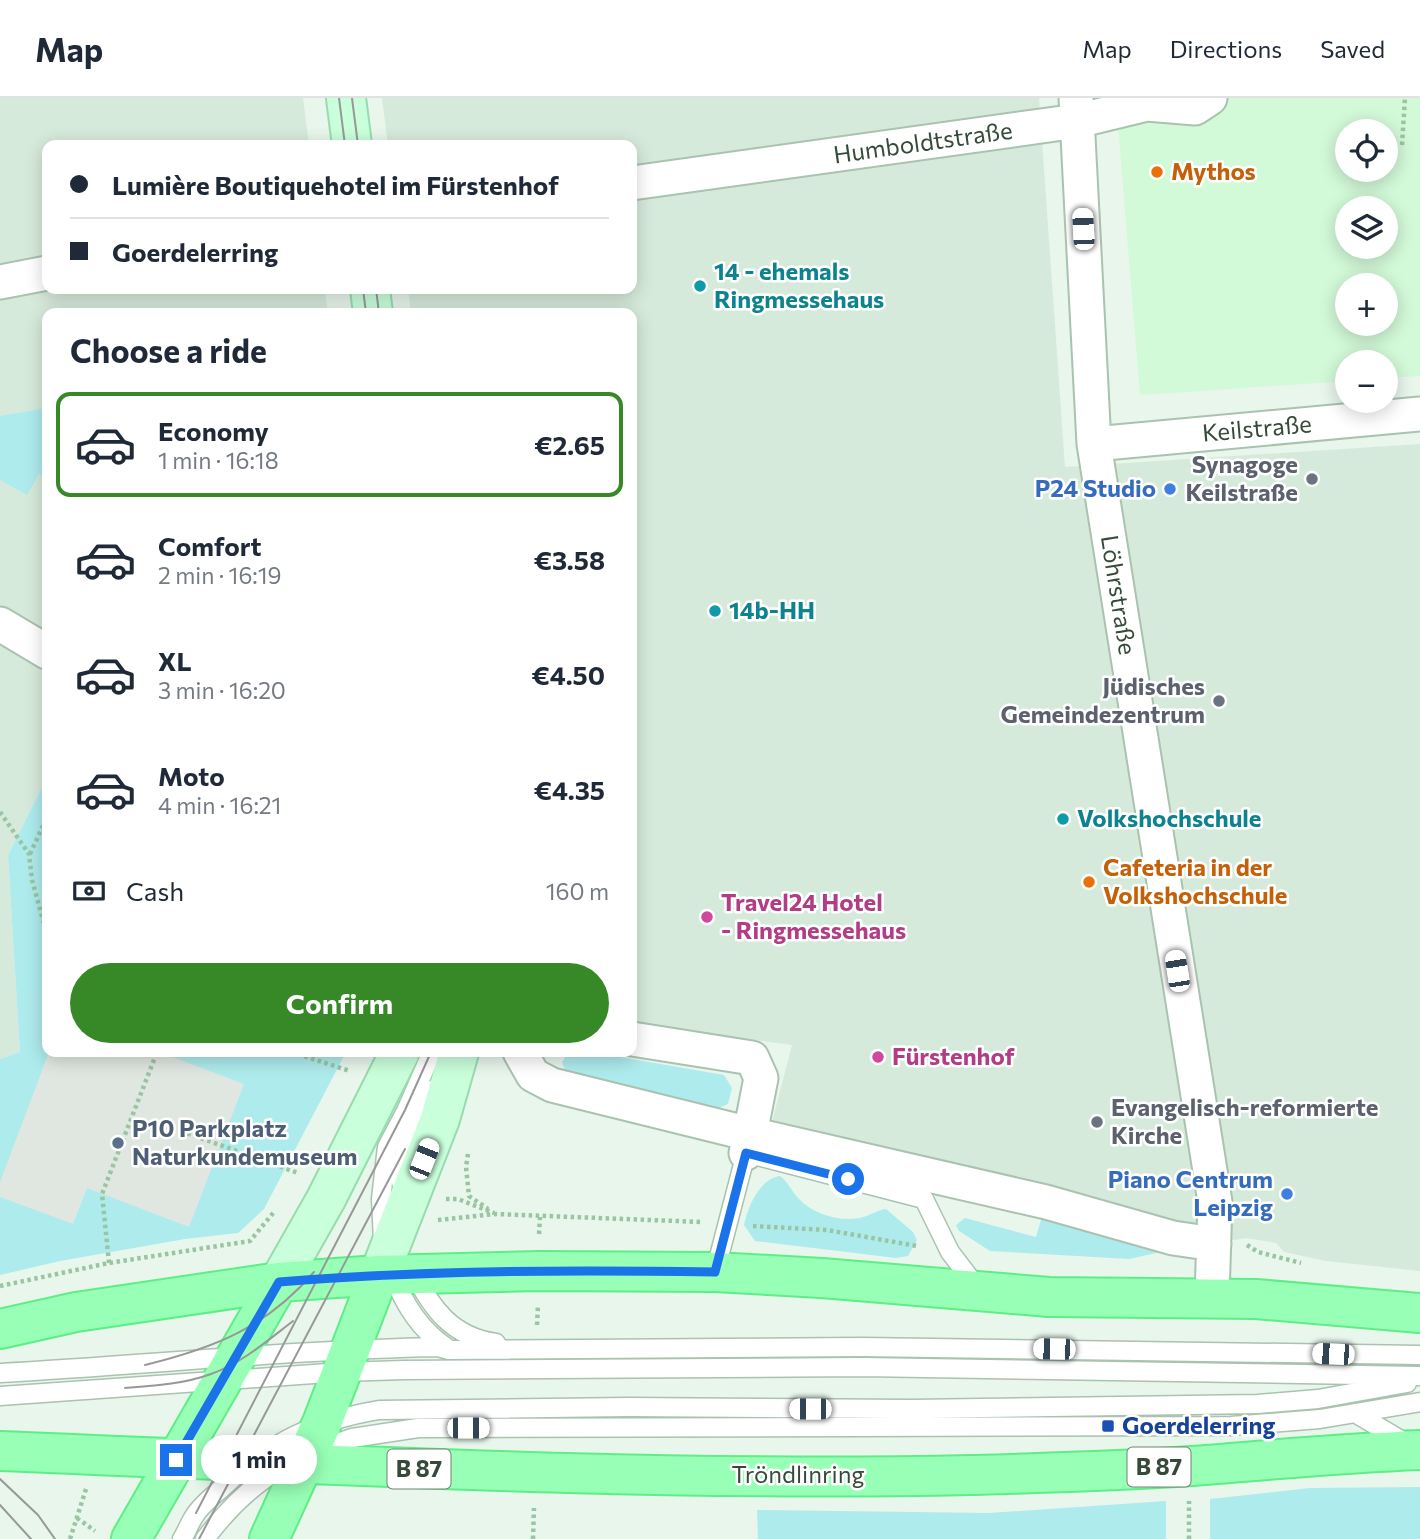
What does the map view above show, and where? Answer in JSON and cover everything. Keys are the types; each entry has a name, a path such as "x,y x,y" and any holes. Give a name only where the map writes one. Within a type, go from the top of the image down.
{"main road":[{"path":"346,98 351,140"},
{"path":"116,1537 176,1460 331,1190 398,1057"},
{"path":"270,1539 347,1361 393,1271 400,1218 440,1119 458,1057"},
{"path":"0,1329 76,1312 279,1282 393,1271 715,1272 1049,1297 1212,1297 1420,1313"},
{"name":"Tröndlinring","path":"176,1460 250,1462 306,1451 523,1473 957,1475 1189,1466 1322,1454 1419,1450"},
{"name":"B 87","path":"0,1451 176,1460"}],"street":[{"name":"Humboldtstraße","path":"637,182 1076,110 1147,104 1195,108 1210,98"},
{"name":"Löhrstraße","path":"1076,110 1094,444 1215,1202 1212,1297"},
{"path":"0,282 42,274"},
{"name":"Keilstraße","path":"1094,444 1420,414"},
{"path":"0,624 42,649"},
{"path":"637,1040 752,1058 761,1078 748,1144"},
{"path":"523,1057 533,1075 552,1085 748,1144 1046,1202 1173,1238 1214,1244"}],"lane":[{"path":"430,1057 387,1147 381,1213 393,1271 416,1320 430,1336 449,1350 876,1347 1420,1355"},
{"path":"400,1218 405,1149 447,1057"},
{"path":"715,1272 748,1144 924,1199 950,1252 981,1293"},
{"path":"393,1271 454,1327 476,1338 512,1346 573,1348"},
{"path":"0,1396 228,1369 347,1361 438,1347 482,1362 536,1369"},
{"path":"0,1373 145,1365 228,1369 347,1361 536,1369 889,1368 1420,1376"},
{"path":"205,1539 242,1498 265,1478 306,1451 379,1410 911,1409 1258,1404 1318,1399 1420,1381"},
{"path":"306,1451 352,1438 418,1428 1231,1426 1286,1423 1420,1402"},
{"path":"1355,1413 1419,1450"},
{"path":"183,1539 196,1513 250,1462 290,1437 306,1451"}],"path":[{"path":"1402,145 1405,98"},
{"path":"0,812 29,854 32,880 42,916"},
{"path":"29,854 42,827"},
{"path":"109,1263 103,1194 155,1057"},
{"path":"305,1057 351,1072"},
{"path":"181,1131 298,1173"},
{"path":"469,1147 466,1167 469,1196 495,1214 668,1219 827,1230 950,1252"},
{"path":"539,1240 540,1217"},
{"path":"0,1286 109,1263 250,1241"},
{"path":"1214,1244 1245,1244 1258,1252 1306,1264"},
{"path":"69,1539 86,1488"},
{"path":"533,1539 534,1510"},
{"path":"76,1518 116,1537"}],"shaded area":[{"path":"0,98 303,98 308,140 42,140 42,294 326,294 327,308 42,308 42,787 8,855 20,1052 0,1059"},
{"path":"382,98 1039,98 1065,467 1420,444 1420,1271 1326,1261 1284,1252 1276,1243 1246,1238 1235,1240 1181,1236 772,1122 792,1045 637,1024 637,308 410,308 409,294 637,294 637,140 387,140"},
{"path":"1116,98 1420,98 1420,376 1398,377 1398,350 1335,350 1335,382 1140,395"},
{"path":"42,409 42,476 39,474 27,495 0,480 0,416"},
{"path":"42,787 42,1057 343,1057 264,1209 238,1233 185,1239 60,1261 0,1275 0,1059 20,1052 8,855"},
{"name":"P10 Parkplatz Naturkundemuseum","path":"47,1057 173,1057 244,1084 189,1227 87,1188 73,1224 0,1197 0,1182"},
{"path":"565,1057 621,1057 724,1075 732,1088 728,1104 717,1109 565,1070 562,1062"},
{"path":"780,1176 804,1204 818,1212 835,1218 852,1219 886,1209 913,1232 917,1240 908,1256 896,1258 755,1241 744,1225 748,1210 760,1188"},
{"path":"1045,1206 1170,1250 1129,1259 990,1251 959,1231 956,1225 965,1218 1036,1237"},
{"path":"1420,1487 1420,1539 1210,1539 1210,1499 1310,1488"},
{"path":"1166,1501 1166,1539 758,1539 757,1510 989,1513"}],"tram line":[{"path":"339,98 344,140"},
{"path":"352,98 357,140"},
{"path":"364,294 365,308"},
{"path":"377,294 378,308"},
{"path":"196,1513 405,1110 429,1057"},
{"path":"199,1539 405,1149"},
{"path":"145,1365 216,1343 258,1322 277,1308 314,1272"},
{"path":"125,1388 179,1382 211,1374 244,1358 293,1321"},
{"path":"0,1479 38,1515 55,1539"},
{"path":"0,1505 31,1539"}],"place":[{"name":"Mythos","path":"1157,172"},
{"name":"14 - ehemals Ringmessehaus","path":"700,286"},
{"name":"Synagoge Keilstraße","path":"1312,479"},
{"name":"P24 Studio","path":"1170,489"},
{"name":"14b-HH","path":"715,611"},
{"name":"Jüdisches Gemeindezentrum","path":"1219,701"},
{"name":"Volkshochschule","path":"1063,819"},
{"name":"Cafeteria in der Volkshochschule","path":"1089,882"},
{"name":"Travel24 Hotel - Ringmessehaus","path":"707,917"},
{"name":"Fürstenhof","path":"878,1057"},
{"name":"Evangelisch-reformierte Kirche","path":"1097,1122"},
{"name":"P10 Parkplatz Naturkundemuseum","path":"118,1143"},
{"name":"Piano Centrum Leipzig","path":"1287,1194"},
{"name":"Goerdelerring","path":"1108,1426"}],"route":[{"path":"176,1460 279,1282 379,1275 538,1271 715,1272 746,1153 848,1179"}]}
